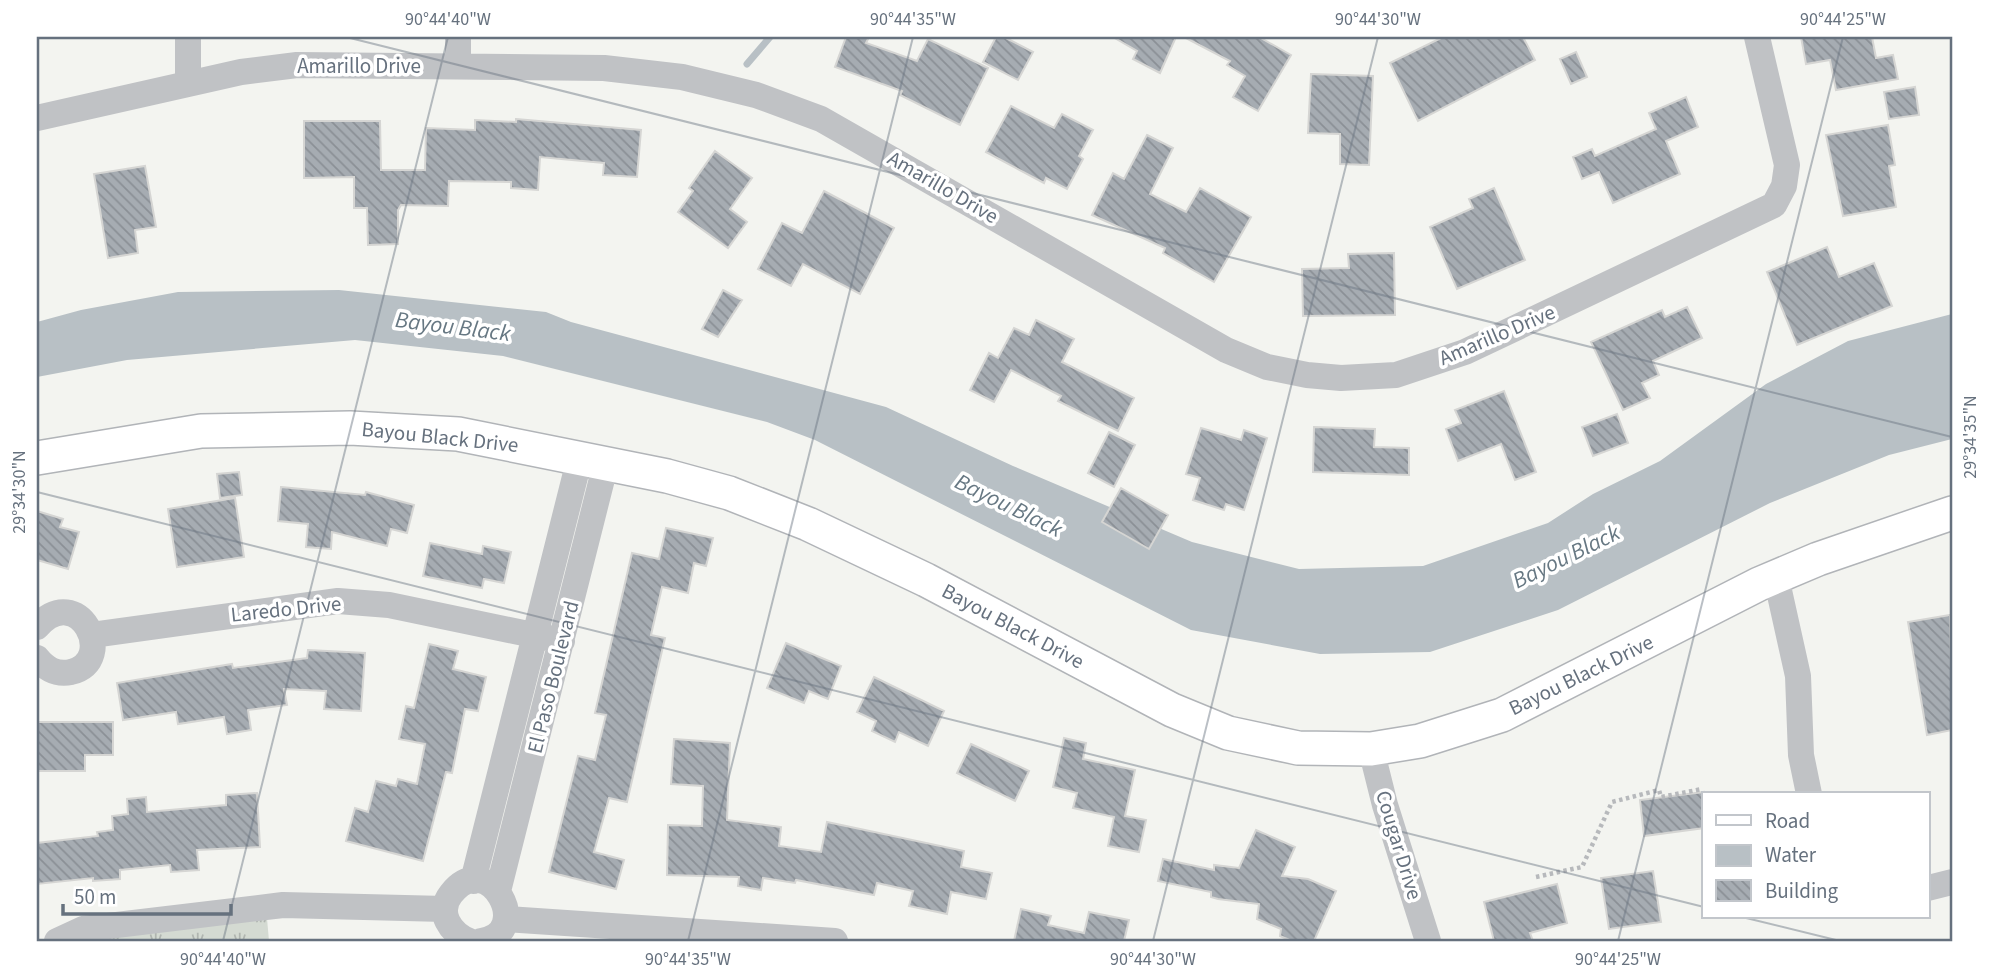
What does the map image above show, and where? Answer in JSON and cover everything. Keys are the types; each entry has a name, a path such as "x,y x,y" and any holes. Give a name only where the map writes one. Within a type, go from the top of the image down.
{"main road":[{"name":"Bayou Black Drive","path":"37,458 201,431 350,428 458,434 593,460 729,493 808,524 926,580 1172,710 1228,733 1298,748 1371,749 1420,741 1502,715 1776,577 1952,513"}],"street":[{"path":"188,37 188,84"},
{"path":"458,37 458,66"},
{"name":"Amarillo Drive","path":"37,118 241,72 297,65 604,68 682,77 782,104 821,119 880,150 1226,350 1267,367 1341,378 1396,375 1465,352 1774,205 1784,186 1787,165 1757,37"},
{"name":"El Paso Boulevard","path":"473,881 535,635 593,460"},
{"name":"El Paso Boulevard","path":"498,891 562,641 593,460"},
{"path":"1776,577 1798,676 1801,755 1810,792"},
{"name":"Laredo Drive","path":"92,635 338,601 388,605 562,641"},
{"path":"37,627 45,617 59,612 74,614 86,622 92,635 89,657 74,671 59,673 45,668 37,658"},
{"path":"517,705 545,710"},
{"name":"Cougar Drive","path":"1371,749 1385,805 1428,941"},
{"path":"469,941 457,936 448,924 445,909 454,890 473,881 491,885 506,904 506,919 499,932 481,941"},
{"path":"1930,888 1952,882"},
{"path":"57,941 83,929 283,905 445,909"},
{"path":"506,919 835,941"}],"path":[{"path":"1536,877 1582,867 1612,802 1659,790 1661,797 1702,789"}],"green space":[{"path":"266,907 269,941 59,941"}],"water":[{"name":"Bayou Black","path":"339,290 546,312 571,322 886,407 1013,466 1192,542 1299,569 1423,566 1548,523 1593,494 1660,461 1766,384 1848,341 1952,314 1952,439 1889,455 1770,503 1558,610 1430,652 1320,654 1191,630 815,440 767,422 503,356 355,340 127,360 37,377 37,322 81,310 178,292"}],"building":[{"path":"846,37 869,37 866,43 917,61 928,39 988,68 960,125 900,95 902,91 835,67"},
{"path":"996,37 1004,37 1033,52 1018,80 983,62"},
{"path":"1113,37 1176,37 1160,73 1133,59 1137,51"},
{"path":"1184,37 1259,37 1291,55 1258,111 1233,97 1245,76 1227,65 1230,61"},
{"path":"1443,37 1523,37 1535,60 1418,121 1390,63"},
{"path":"1801,37 1872,37 1876,58 1893,55 1898,79 1836,90 1830,60 1806,64"},
{"path":"1576,52 1587,77 1571,84 1560,59"},
{"path":"1311,74 1373,76 1369,165 1340,164 1340,134 1308,133"},
{"path":"1915,87 1919,115 1889,119 1884,92"},
{"path":"1686,97 1698,127 1666,141 1680,174 1613,203 1599,172 1582,179 1573,157 1592,149 1595,156 1656,129 1649,113"},
{"path":"1011,106 1054,128 1062,114 1093,130 1079,156 1083,159 1067,189 1046,178 1044,183 986,152"},
{"path":"516,119 641,130 637,177 603,175 604,163 540,157 538,190 511,188 511,182 449,181 448,206 401,205 398,210 398,244 368,245 367,208 354,208 354,177 304,178 304,121 380,121 381,170 425,170 426,128 475,130 475,120 516,122"},
{"path":"1888,125 1895,165 1889,166 1896,207 1843,216 1826,135"},
{"path":"1147,135 1173,148 1150,194 1186,212 1200,188 1251,217 1214,282 1163,253 1165,248 1092,215 1113,173 1124,179"},
{"path":"715,151 752,178 730,209 747,222 728,248 678,212 693,191 689,188"},
{"path":"145,166 156,227 135,230 138,253 108,258 94,174"},
{"path":"1494,188 1525,260 1457,289 1430,227 1473,208 1469,199"},
{"path":"824,191 894,228 860,294 803,264 791,286 758,269 782,223 802,233"},
{"path":"1827,247 1839,277 1874,263 1892,306 1797,345 1767,272"},
{"path":"1394,253 1395,315 1303,316 1302,269 1349,268 1348,254"},
{"path":"723,290 742,300 718,337 702,329"},
{"path":"1687,307 1702,338 1653,361 1659,375 1642,383 1650,398 1623,410 1591,342 1662,310 1665,317"},
{"path":"1036,320 1074,339 1062,362 1134,398 1118,431 1058,401 1061,396 1011,370 994,402 970,390 989,353 998,358 1014,328 1029,335"},
{"path":"1504,391 1536,472 1515,480 1501,444 1458,461 1446,429 1461,423 1455,410"},
{"path":"1617,414 1628,443 1593,456 1582,427"},
{"path":"1314,427 1375,429 1374,447 1409,448 1409,475 1313,472"},
{"path":"1201,428 1241,440 1244,430 1267,438 1244,510 1226,504 1224,510 1193,500 1200,478 1186,474"},
{"path":"1109,432 1135,445 1114,487 1088,473"},
{"path":"239,472 242,495 220,498 217,474"},
{"path":"281,487 365,495 366,492 414,505 407,533 391,529 387,546 332,532 331,549 306,547 308,524 278,521"},
{"path":"1121,488 1168,515 1149,549 1102,522"},
{"path":"235,498 244,557 177,567 168,509"},
{"path":"37,511 63,519 60,527 79,532 68,569 37,560"},
{"path":"666,528 713,538 706,566 694,563 688,593 662,587 651,635 665,638 627,802 609,798 594,852 624,860 616,889 549,872 578,756 595,760 606,715 595,713 632,553 659,559"},
{"path":"430,543 482,554 483,546 511,552 504,583 484,579 482,588 423,576"},
{"path":"1950,615 1952,730 1927,735 1908,622"},
{"path":"786,643 841,666 828,699 809,691 804,703 767,688"},
{"path":"429,644 458,651 453,669 486,677 478,711 465,709 452,773 446,772 423,861 346,841 355,808 368,812 376,781 396,786 398,779 417,784 425,744 399,739 406,706 414,708"},
{"path":"308,650 365,653 361,711 324,709 326,691 284,689 287,705 248,710 251,730 227,734 224,717 178,724 176,712 123,720 117,683 232,664 233,668 307,658"},
{"path":"874,677 944,711 928,746 899,732 895,742 872,731 876,721 857,712"},
{"path":"37,722 113,722 113,755 85,755 85,771 37,771"},
{"path":"1064,738 1086,743 1083,759 1135,770 1125,816 1146,820 1139,852 1108,846 1114,817 1073,808 1077,793 1053,787"},
{"path":"674,739 730,743 727,820 781,827 779,846 821,852 827,822 964,851 961,867 992,873 986,899 951,892 947,914 909,906 913,891 877,883 874,895 796,880 795,883 763,878 761,890 738,886 739,877 667,875 668,825 702,826 703,786 671,784"},
{"path":"971,744 1029,771 1015,801 957,773"},
{"path":"1702,792 1702,828 1644,836 1640,800"},
{"path":"257,793 260,847 197,850 199,870 171,872 170,865 120,870 120,879 93,881 93,878 37,884 37,843 98,836 97,832 113,830 112,816 128,814 127,799 146,797 147,812 226,805 226,795"},
{"path":"1256,830 1295,847 1282,876 1308,879 1336,891 1314,941 1292,941 1280,936 1281,929 1257,919 1259,904 1218,899 1211,897 1211,892 1158,881 1163,859 1214,870 1214,865 1239,868"},
{"path":"1653,871 1661,922 1609,929 1601,878"},
{"path":"1557,884 1567,923 1530,933 1533,941 1494,941 1484,902"},
{"path":"1021,909 1051,916 1048,925 1084,933 1089,912 1129,920 1124,941 1014,941"}],"waterway":[{"path":"747,64 770,37"}]}
